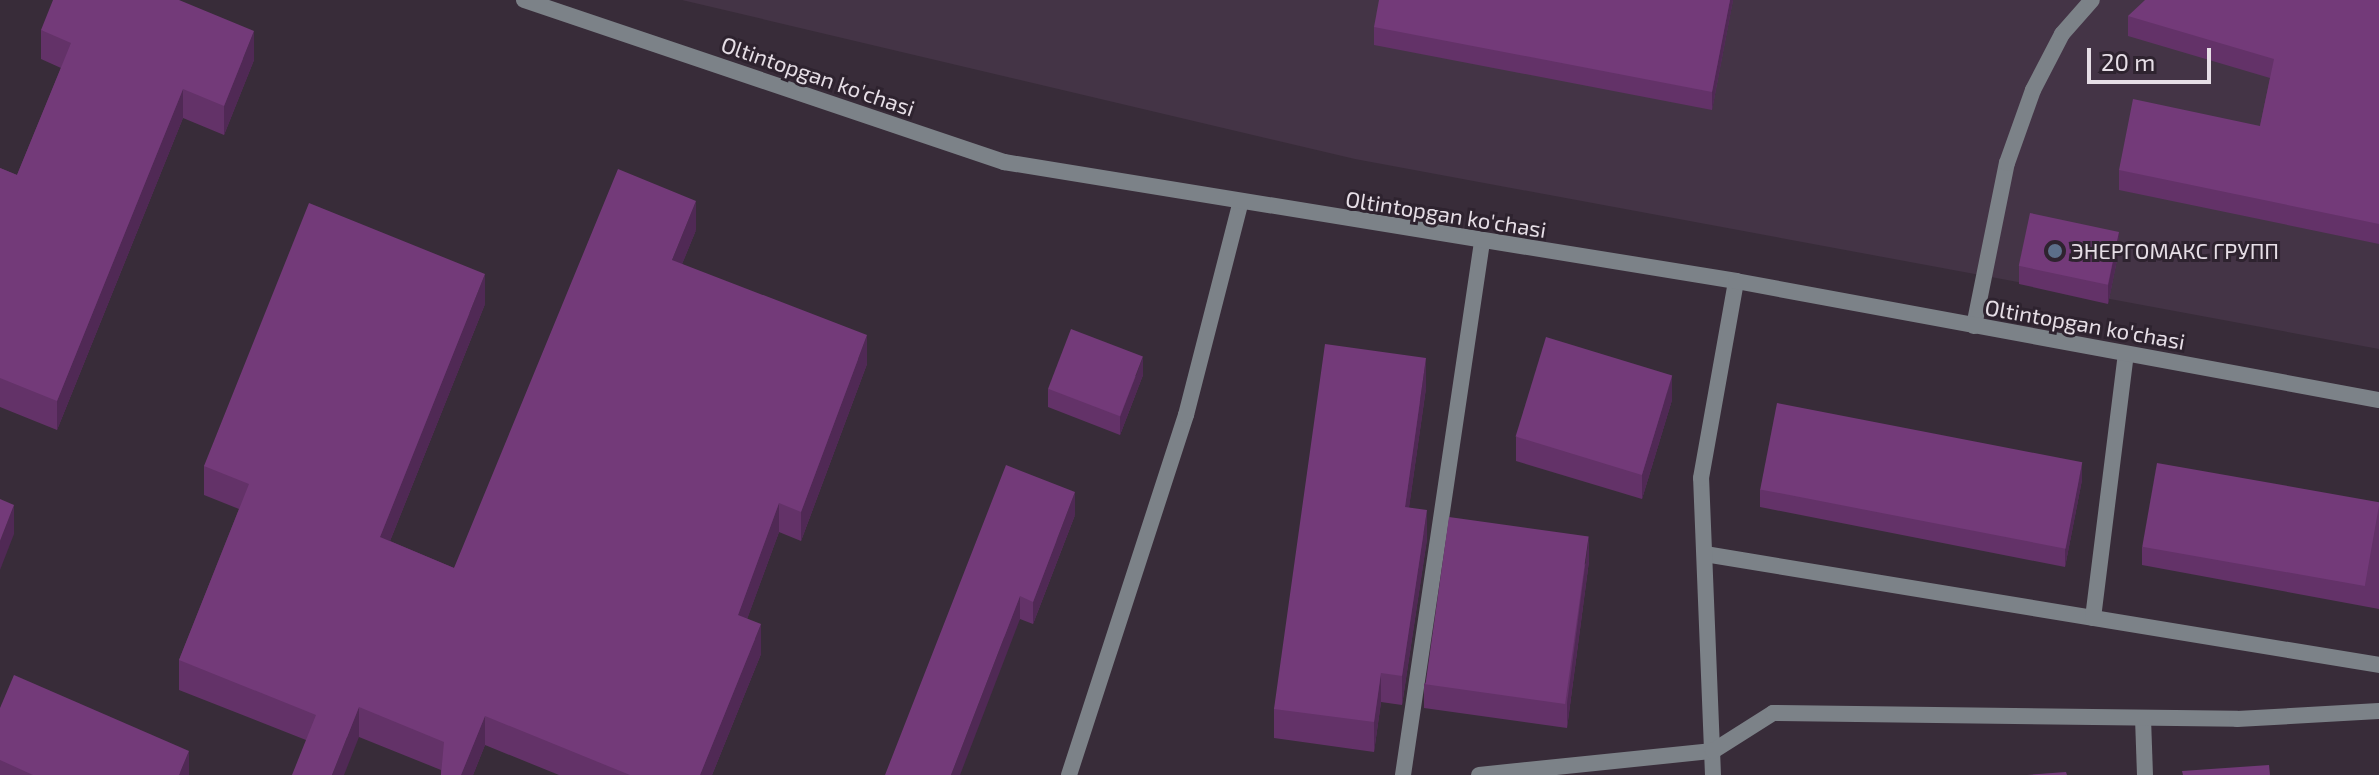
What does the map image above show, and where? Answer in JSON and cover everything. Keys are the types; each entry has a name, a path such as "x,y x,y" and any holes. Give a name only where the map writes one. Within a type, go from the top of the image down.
{"street":[{"name":"Oltintopgan ko'chasi","path":"524,0 1004,162 1240,204 1736,281 2379,400"},
{"path":"1974,326 2007,163 2033,90 2062,34 2092,0"},
{"path":"1069,775 1186,415 1240,204"},
{"path":"1403,775 1482,242"},
{"path":"1713,775 1701,478 1736,281"},
{"path":"2093,618 2126,354"},
{"path":"1705,554 2379,665"},
{"path":"1479,775 1713,751 1773,713 2143,718 2379,711"},
{"path":"2143,718 2145,775"}],"shaded area":[{"path":"682,0 2379,0 2379,349 1355,159"}],"building":[{"path":"53,0 179,0 254,31 224,106 183,89 57,401 0,378 0,168 17,175 71,43 41,30"},
{"path":"1379,0 1730,0 1712,92 1374,27"},
{"path":"2145,0 2379,0 2379,224 2119,170 2133,99 2260,126 2274,59 2128,16"},
{"path":"618,169 696,201 672,260 867,335 801,512 779,503 738,615 761,624 700,775 630,775 485,716 461,775 441,775 444,742 359,707 332,775 292,775 316,715 179,660 249,484 204,466 309,203 485,274 380,537 454,568"},
{"path":"2030,213 2119,232 2108,285 2019,266"},
{"path":"1071,329 1143,357 1120,416 1048,389"},
{"path":"1546,337 1672,376 1642,475 1516,436"},
{"path":"1325,344 1426,358 1405,507 1427,510 1402,676 1381,673 1374,722 1274,709"},
{"path":"1777,403 2082,462 2065,549 1760,489"},
{"path":"2157,463 2379,502 2365,586 2142,547"},
{"path":"1006,465 1075,492 1033,602 1020,596 951,775 885,775"},
{"path":"0,499 14,505 0,541"},
{"path":"1449,517 1589,537 1565,704 1425,684"},
{"path":"14,675 189,751 179,775 33,775 0,760 0,708"},
{"path":"2269,765 2270,775 2183,775 2182,771"},
{"path":"2066,772 2067,775 2027,775"}],"place":[{"name":"ЭНЕРГОМАКС ГРУПП","path":"2055,251"}]}
